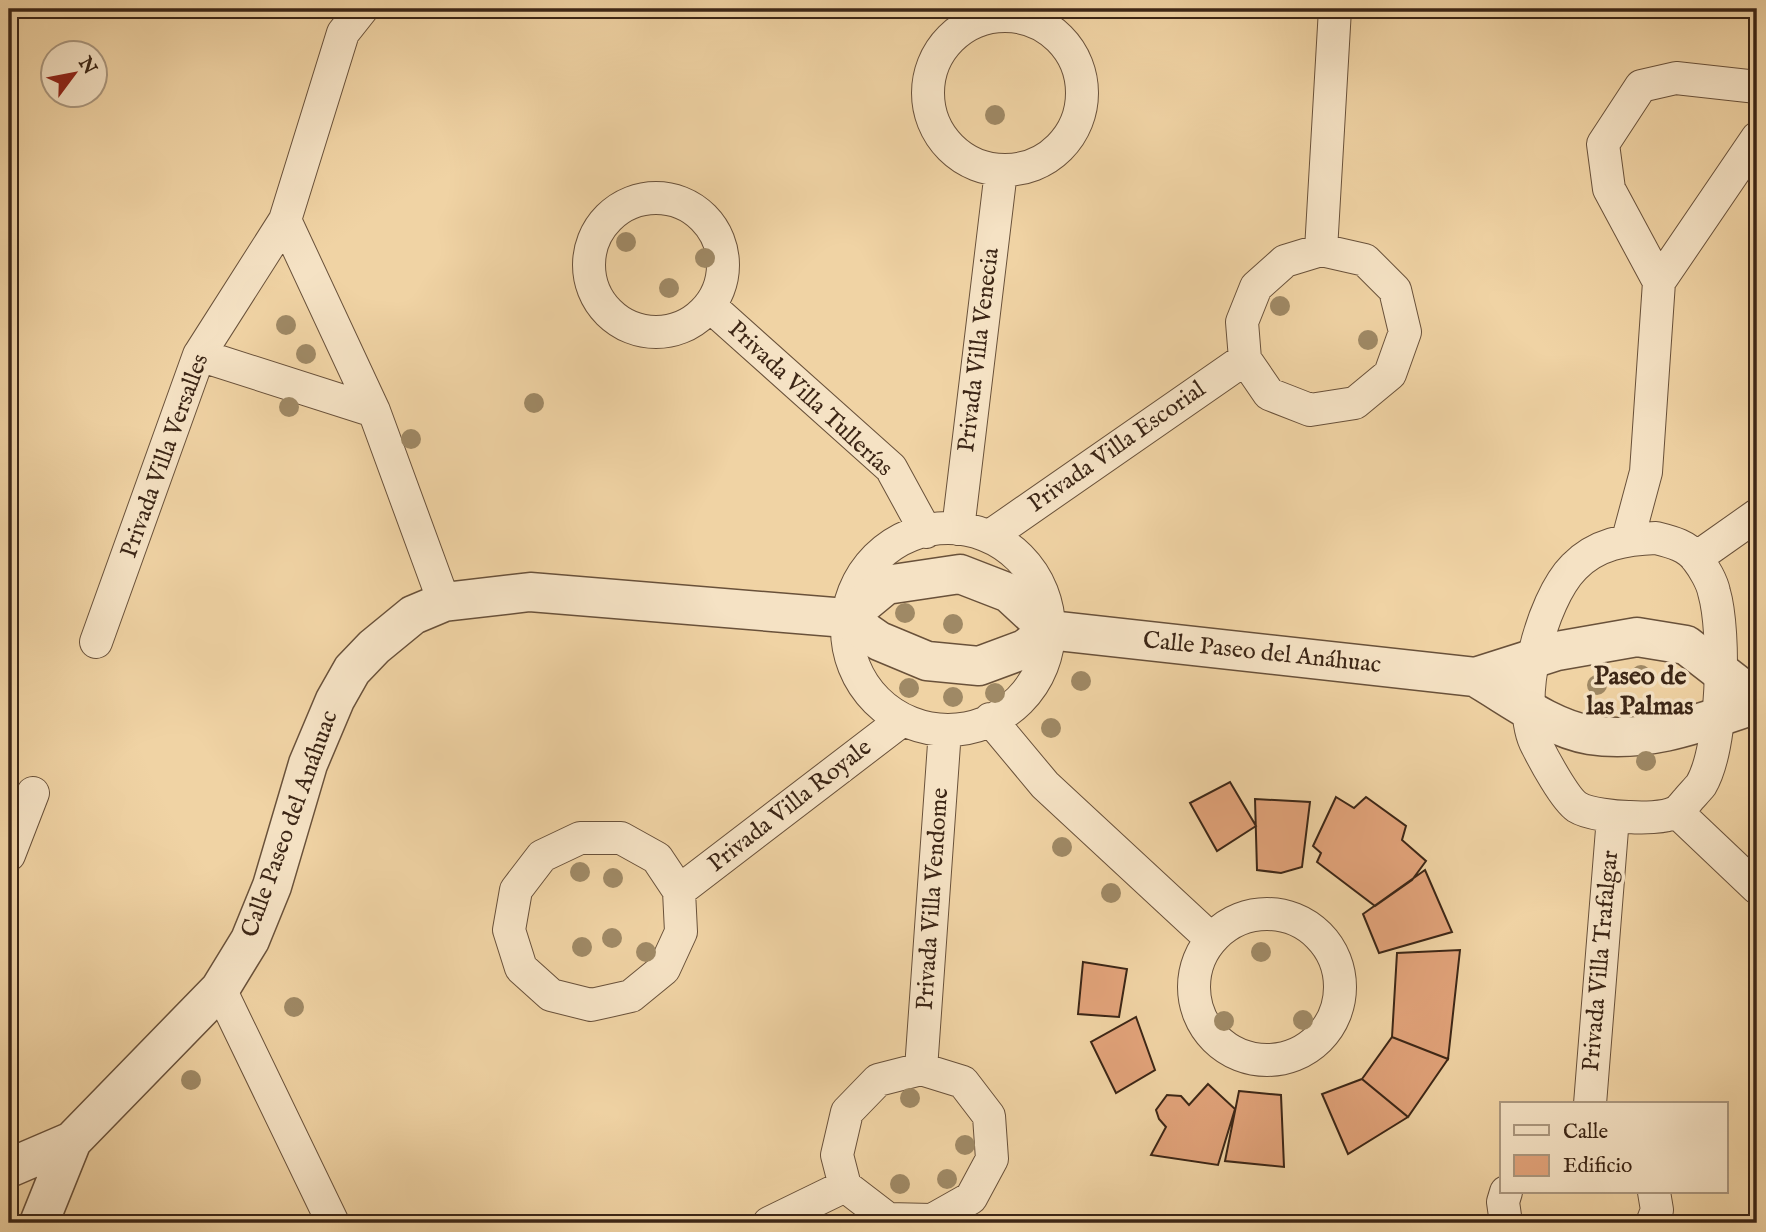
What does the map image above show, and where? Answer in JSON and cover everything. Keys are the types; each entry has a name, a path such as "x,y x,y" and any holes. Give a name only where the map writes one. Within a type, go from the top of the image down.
{"street":[{"name":"Privada Villa Versalles","path":"96,642 199,355 285,220 343,33 362,9"},
{"path":"1321,250 1335,9"},
{"path":"1019,12 1046,26 1068,46 1081,72 1083,102 1074,130 1056,153 1030,167 1001,171 970,163 945,143 930,115 927,84 937,53 958,30 986,16 1019,12"},
{"path":"1659,282 1609,189 1603,144 1641,86 1676,78 1757,88"},
{"path":"1628,539 1646,472 1659,282 1757,138"},
{"name":"Privada Villa Venecia","path":"958,529 1001,171"},
{"name":"Privada Villa Tullerías","path":"664,197 697,210 719,239 724,274 711,307 683,329 648,334 615,320 593,292 587,257 601,223 629,202 664,197"},
{"path":"285,220 374,411 444,603"},
{"path":"1321,250 1365,260 1395,290 1405,332 1390,374 1354,403 1310,410 1269,394 1244,359 1242,322 1256,287 1285,261 1321,250"},
{"name":"Privada Villa Tullerías","path":"711,307 891,468 926,532"},
{"path":"199,355 374,411"},
{"name":"Privada Villa Escorial","path":"990,536 1244,359"},
{"path":"1696,558 1757,515"},
{"path":"958,529 990,536 1014,549 1033,568 1045,592 1048,649 1036,678 1016,702 990,719 945,730 922,728 901,721 873,701 853,673 845,641 846,618 865,573 892,547 926,532 958,529"},
{"path":"1656,538 1678,543 1696,558 1714,590 1720,624 1722,692 1713,748 1701,784 1676,812 1647,818 1613,817 1577,807 1553,776 1533,739 1528,708 1533,659 1542,622 1556,592 1573,567 1597,549 1628,539 1656,538"},
{"path":"846,618 886,585 960,574 1009,593 1049,630"},
{"name":"Calle Paseo del Anáhuac","path":"9,1171 72,1141 220,989 250,940 272,886 308,764 335,699 352,670 374,646 413,615 444,603 530,592 846,618"},
{"path":"846,618 879,641 927,661 979,666 1025,649 1049,630"},
{"name":"Calle Paseo del Anáhuac","path":"1049,630 1475,677"},
{"path":"1637,636 1686,645 1757,702 1716,718 1650,736 1589,735 1557,724 1475,677 1557,651 1637,636"},
{"path":"990,719 1045,785 1210,937"},
{"name":"Privada Villa Royale","path":"679,891 901,721"},
{"name":"Privada Villa Vendome","path":"921,1069 945,730"},
{"path":"9,855 33,793"},
{"path":"1676,812 1757,888"},
{"name":"Privada Villa Trafalgar","path":"1590,1102 1613,817"},
{"path":"580,838 621,838 657,858 679,891 681,932 664,970 631,996 590,1005 577,1002 551,995 522,968 509,930 516,890 542,856 580,838"},
{"path":"1250,914 1296,918 1332,948 1342,994 1324,1036 1284,1060 1238,1056 1203,1026 1192,980 1210,937 1250,914"},
{"path":"220,989 333,1223"},
{"path":"921,1069 963,1082 989,1116 992,1159 971,1198 932,1220 888,1219 845,1186 837,1155 847,1112 878,1080 921,1069"},
{"name":"Calle Paseo del Anáhuac","path":"41,1219 72,1141"},
{"path":"9,1171 22,1175 34,1185 40,1197 41,1219"},
{"path":"769,1223 845,1186"},
{"path":"1505,1194 1503,1202 1506,1223"},
{"path":"1652,1223 1657,1210 1654,1194"}],"building":[{"path":"1230,782 1256,826 1217,851 1190,803"},
{"path":"1336,797 1354,808 1366,797 1406,826 1402,840 1426,861 1412,880 1375,906 1317,862 1321,853 1313,846"},
{"path":"1255,799 1310,802 1302,867 1281,873 1257,870"},
{"path":"1425,870 1452,932 1379,953 1363,914"},
{"path":"1460,950 1448,1059 1392,1037 1397,953"},
{"path":"1083,962 1127,969 1119,1017 1078,1014"},
{"path":"1136,1017 1155,1070 1116,1093 1091,1042"},
{"path":"1392,1037 1448,1059 1408,1117 1362,1079"},
{"path":"1362,1079 1408,1117 1348,1154 1322,1094"},
{"path":"1208,1084 1235,1109 1218,1165 1151,1155 1166,1127 1156,1110 1167,1095 1181,1096 1189,1105"},
{"path":"1239,1091 1281,1095 1284,1167 1225,1161"}],"district":[{"name":"Paseo de las Palmas","path":"1640,691"}]}
